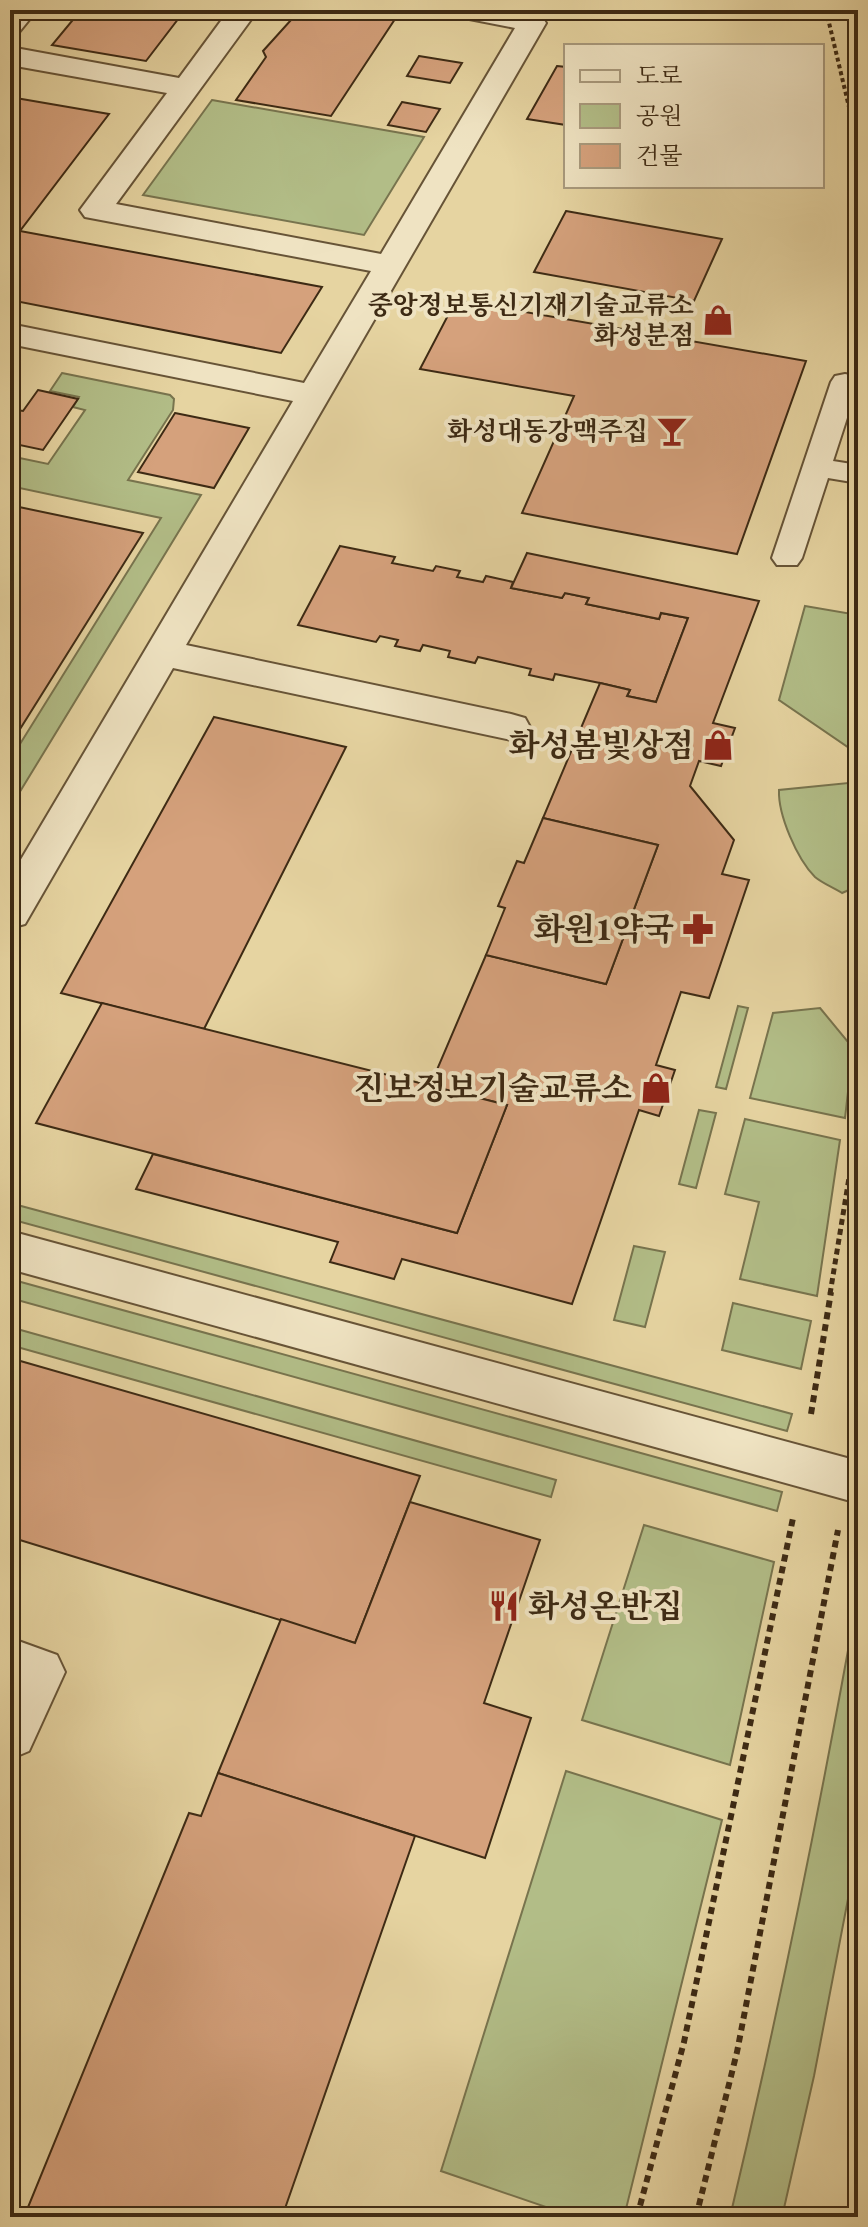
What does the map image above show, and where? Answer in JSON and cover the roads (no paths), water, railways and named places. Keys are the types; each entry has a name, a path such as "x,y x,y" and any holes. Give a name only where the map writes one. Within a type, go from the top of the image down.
{"street":[{"path":"10,25 23,10"},
{"path":"244,10 96,210 390,265"},
{"path":"10,913 532,23 464,10"},
{"path":"10,56 186,88"},
{"path":"10,334 314,395"},
{"path":"163,653 511,727"},
{"path":"10,1250 853,1481"},
{"path":"10,1662 39,1672 10,1734"}],"lane":[{"path":"787,558 845,382"},
{"path":"817,467 858,474"}],"place":[{"name":"중앙정보통신기재기술교류소 화성분점","path":"718,320"},
{"name":"화성대동강맥주집","path":"672,431"},
{"name":"화성봄빛상점","path":"718,745"},
{"name":"화원1약국","path":"698,929"},
{"name":"진보정보기술교류소","path":"656,1088"},
{"name":"화성온반집","path":"504,1606"}]}
